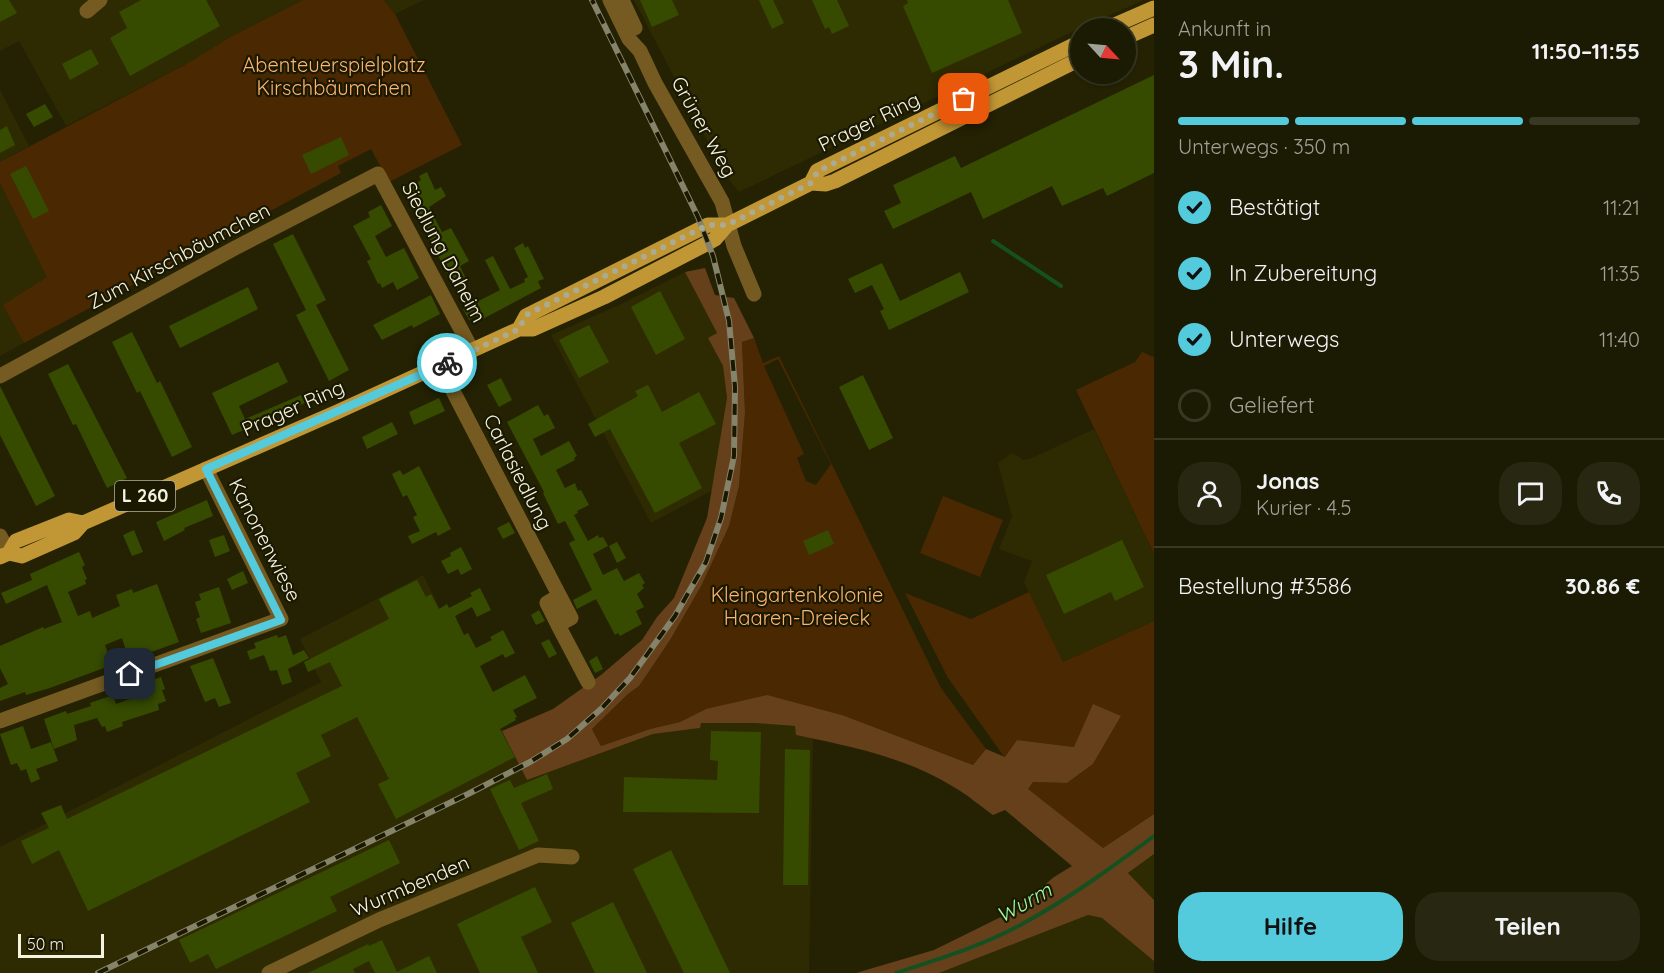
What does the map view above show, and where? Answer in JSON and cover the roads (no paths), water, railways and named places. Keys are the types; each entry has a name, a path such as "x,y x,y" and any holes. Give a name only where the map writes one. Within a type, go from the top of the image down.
{"main road":[{"path":"1130,18 1154,8"},
{"path":"1136,33 1154,25"},
{"name":"Prager Ring","path":"811,183 818,171 1070,47"},
{"name":"Prager Ring","path":"4,555 16,541 69,520 83,523 519,329 533,329 606,296 715,239 727,225 811,183 826,184 835,180 1070,65"}],"street":[{"path":"87,11 100,0"},
{"name":"Grüner Weg","path":"610,0 629,39 640,51 655,83 722,202 727,225 754,294"},
{"name":"Grüner Weg","path":"622,0 638,34 640,51"},
{"name":"Siedlung Daheim","path":"378,174 472,350"},
{"name":"Zum Kirschbäumchen","path":"0,376 243,244 378,174"},
{"name":"Carlasiedlung","path":"440,366 571,618 558,626 588,682"},
{"name":"Kanonenwiese","path":"0,721 281,620 206,469"},
{"path":"0,536 4,555"},
{"name":"Wurmbenden","path":"269,973 379,920 538,855 572,857"}],"waterway":[{"path":"993,241 1061,286"},
{"name":"Wurm","path":"896,973 978,945 1009,931 1074,893 1154,836"}],"railway":[{"path":"98,973 468,794 530,762 567,739 601,709 630,678 675,616 706,562 721,518 734,456 735,387 729,321 713,256 698,217 592,0"}],"park label":[{"name":"Abenteuerspielplatz Kirschbäumchen","path":"334,76"},
{"name":"Kleingartenkolonie Haaren-Dreieck","path":"797,606"}]}
